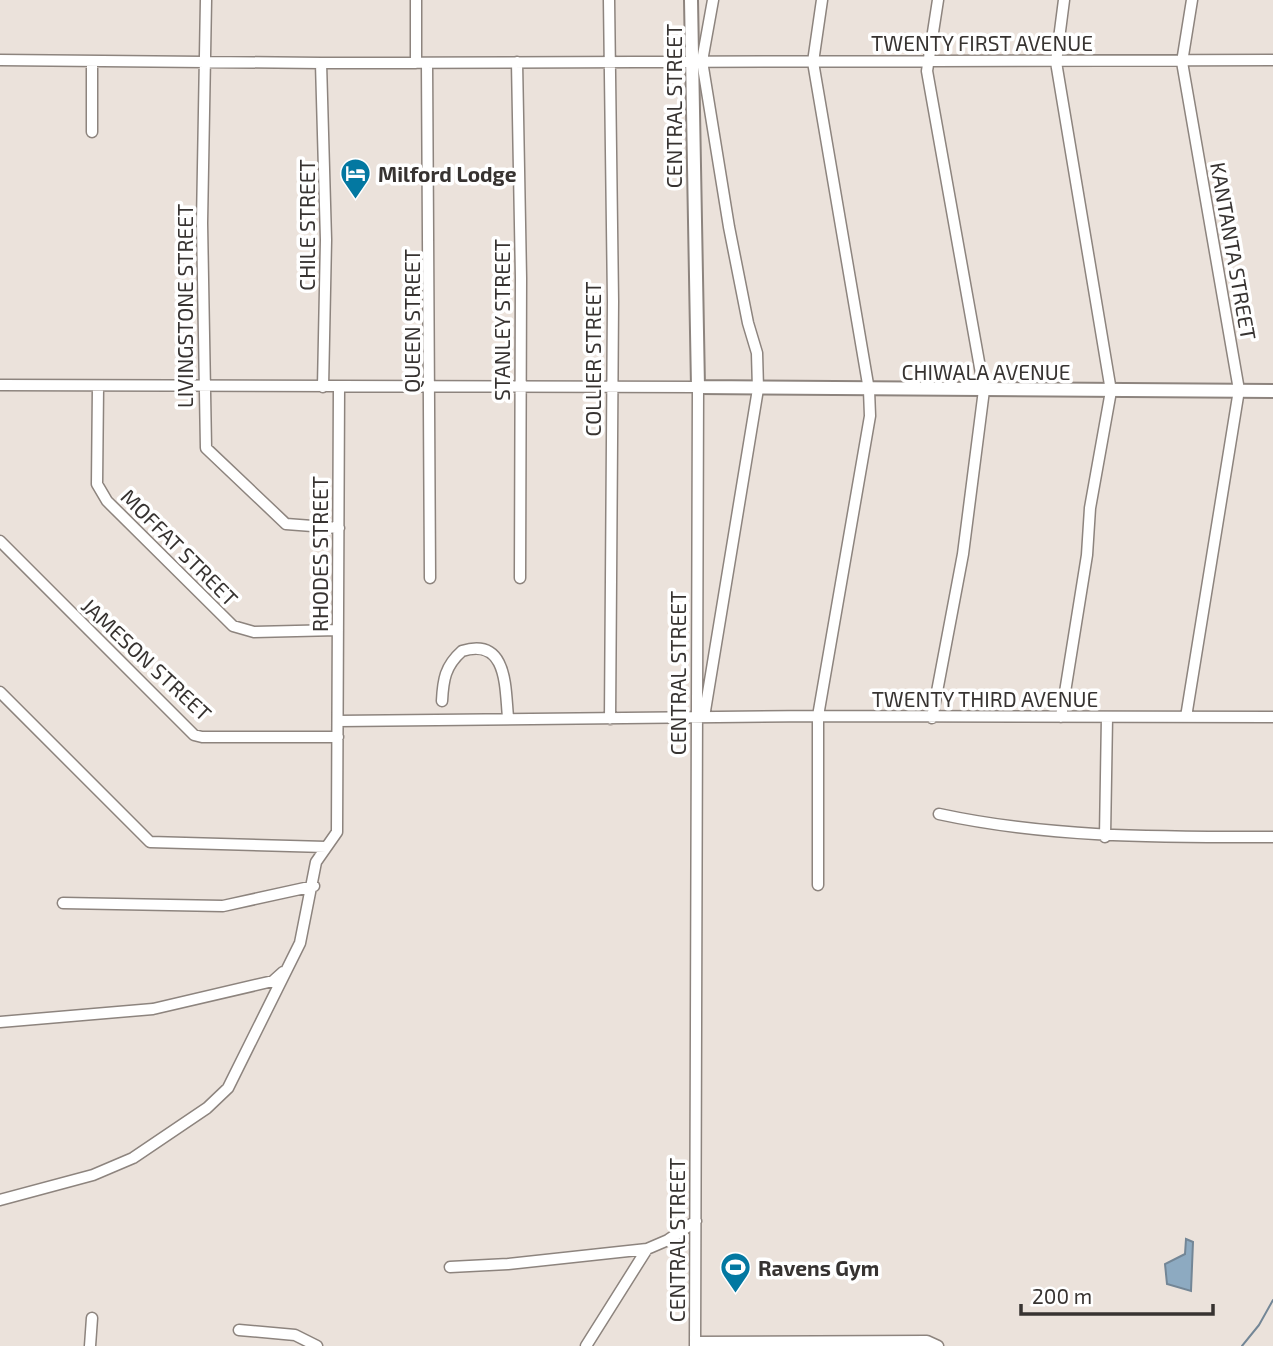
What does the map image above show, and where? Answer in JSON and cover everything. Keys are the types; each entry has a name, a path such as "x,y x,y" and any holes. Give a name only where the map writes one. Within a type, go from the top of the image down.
{"main road":[{"name":"CENTRAL STREET","path":"691,0 697,61 698,387"},
{"name":"CHIWALA AVENUE","path":"698,387 1273,391"}],"street":[{"name":"LIVINGSTONE STREET","path":"206,0 203,60 204,441 211,456 286,524 339,528"},
{"name":"QUEEN STREET","path":"416,0 421,63 430,386 430,578"},
{"name":"COLLIER STREET","path":"609,0 612,387 610,719"},
{"path":"700,718 758,388 757,353 748,323 697,61 713,0"},
{"path":"818,885 818,716 870,416 869,390 813,62 822,0"},
{"path":"932,718 962,554 984,390 927,61 938,0"},
{"path":"1060,717 1087,555 1090,508 1111,391 1056,62 1064,0"},
{"name":"KANTANTA STREET","path":"1186,717 1239,390 1182,62 1192,0"},
{"name":"TWENTY FIRST AVENUE","path":"0,60 421,63 1273,60"},
{"path":"92,62 92,132"},
{"name":"STANLEY STREET","path":"517,62 521,387 520,578"},
{"name":"CHILE STREET","path":"321,63 326,240 323,387"},
{"path":"0,386 698,387"},
{"name":"MOFFAT STREET","path":"98,387 97,472 100,492 226,622 239,629 254,632 338,630"},
{"name":"RHODES STREET","path":"0,1200 93,1175 133,1158 207,1108 228,1088 300,943 314,886 316,862 337,832 339,387"},
{"name":"CENTRAL STREET","path":"695,1344 700,718 698,387"},
{"name":"JAMESON STREET","path":"0,541 194,735 338,737"},
{"path":"442,701 444,677 450,663 462,651 482,650 495,657 502,666 508,718"},
{"path":"0,692 149,842 326,847"},
{"name":"TWENTY THIRD AVENUE","path":"338,721 818,716 1273,717"},
{"path":"1105,837 1107,717"},
{"path":"939,814 975,822 1105,837 1273,837"},
{"path":"63,903 222,906 314,886"},
{"path":"0,1022 153,1009 273,981 290,965"},
{"path":"450,1267 508,1264 647,1249 668,1240 696,1221"},
{"path":"586,1346 647,1249"},
{"path":"90,1346 92,1318"},
{"path":"239,1330 295,1335 317,1346"},
{"path":"695,1344 927,1341 938,1346"}],"water":[{"path":"1186,1239 1193,1242 1191,1291 1167,1284 1165,1264 1185,1254"}],"waterway":[{"path":"1242,1346 1259,1325 1273,1300"}],"place":[{"name":"Milford Lodge","path":"355,200"},
{"name":"Ravens Gym","path":"735,1294"}]}
